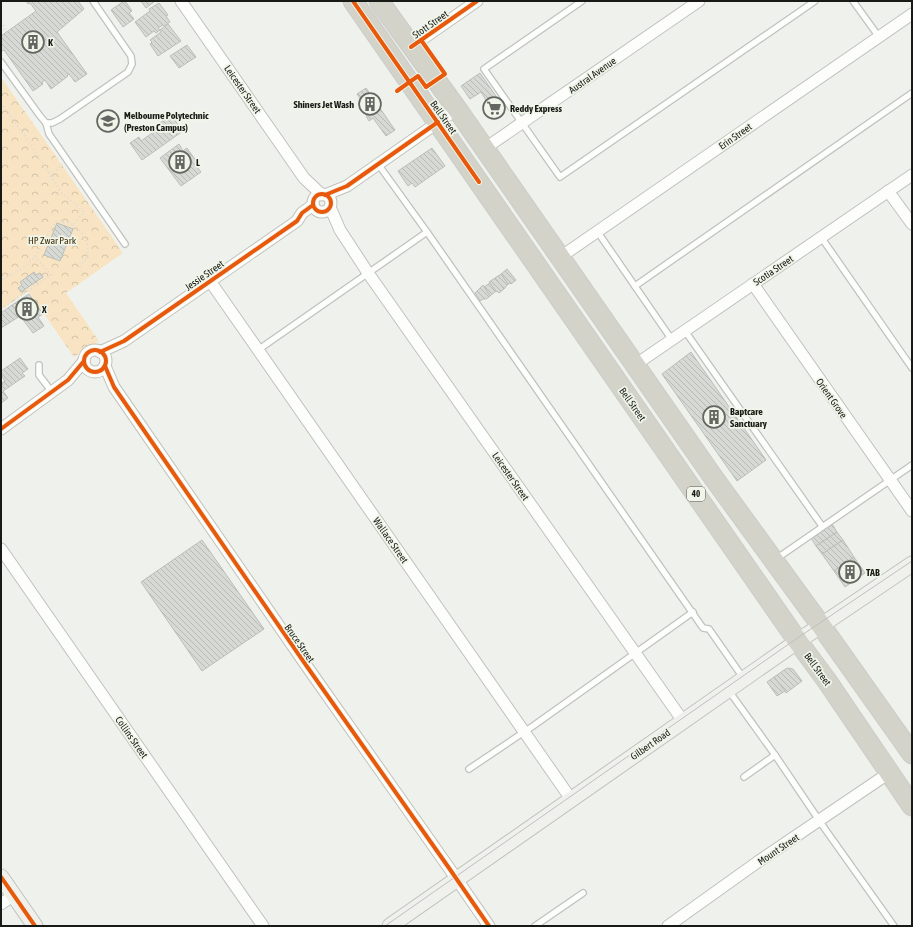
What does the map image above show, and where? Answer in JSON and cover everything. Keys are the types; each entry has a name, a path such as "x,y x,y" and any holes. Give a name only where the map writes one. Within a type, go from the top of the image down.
{"highway":[{"name":"Bell Street","path":"353,1 827,681 912,806"},
{"name":"Bell Street","path":"379,1 457,109 559,258 713,477 912,754"}],"street":[{"name":"Leicester Street","path":"181,1 340,230 368,273 683,721"},
{"name":"Stott Street","path":"412,47 477,1"},
{"name":"Austral Avenue","path":"484,149 699,1"},
{"name":"Erin Street","path":"559,258 912,14"},
{"name":"Jessie Street","path":"68,380 100,364 124,341 297,221 302,213 322,204 457,109"},
{"name":"Scotia Street","path":"635,365 912,175"},
{"path":"888,191 912,224"},
{"name":"Wallace Street","path":"210,281 571,799"},
{"name":"Orient Grove","path":"753,284 912,511"},
{"name":"Jessie Street","path":"1,428 52,393 68,380 89,353 93,351 100,364"},
{"name":"Bruce Street","path":"84,361 86,367 100,364 114,387 308,668 489,926"},
{"name":"Collins Street","path":"1,549 263,926"},
{"name":"Gilbert Road","path":"390,926 798,641 912,564"},
{"name":"Mount Street","path":"668,926 759,861 889,773"},
{"path":"1,877 35,926"},
{"path":"1,904 14,895"}],"lane":[{"path":"46,123 52,123 60,119 131,69 131,56 93,1"},
{"path":"582,1 484,69 560,177 815,1"},
{"path":"853,1 879,37"},
{"path":"1,62 46,123 49,134 125,244"},
{"path":"635,286 912,93"},
{"path":"378,164 703,628 709,629 744,679"},
{"path":"258,350 427,232"},
{"path":"597,232 672,340"},
{"path":"821,237 912,368"},
{"path":"685,330 822,526"},
{"path":"38,365 39,375 52,393"},
{"path":"774,560 912,465"},
{"path":"469,769 524,732 693,612"},
{"path":"728,690 894,926"},
{"path":"744,777 775,755"},
{"path":"535,926 583,893"}],"path":[{"path":"1,22 6,29"},
{"path":"1,26 6,32"},
{"path":"1,103 28,140 60,192 84,212 73,225"},
{"path":"52,177 57,169 67,160"},
{"path":"1,280 29,263 35,256 54,222 59,221 73,225 86,240 87,254 80,267"},
{"path":"1,309 51,275 35,256"}],"green space":[{"name":"HP Zwar Park","path":"1,77 123,253 66,293 99,341 74,357 28,291 1,310"}],"building":[{"name":"K","path":"26,1 78,1 84,9 57,32 87,74 75,82 69,74 51,89 45,80 42,82 43,84 33,91 4,50 3,51 1,49 1,36 36,11 30,3 28,4"},
{"path":"124,1 132,11 129,13 134,19 123,27 111,10"},
{"path":"141,1 155,1 146,8"},
{"path":"159,3 168,15 166,16 170,22 158,28 160,30 156,33 154,31 146,37 135,22 150,11 149,9"},
{"path":"168,24 181,41 158,56 150,44 152,42 150,40 161,32 160,30"},
{"path":"187,45 196,57 179,68 170,56"},
{"path":"480,73 498,99 489,105 481,92 470,99 461,86"},
{"name":"Shiners Jet Wash","path":"366,88 395,130 386,136 373,118 369,121 366,116 370,113 357,94"},
{"name":"Reddy Express","path":"498,99 505,109 491,118 484,108"},
{"path":"171,115 183,131 142,160 130,143 139,137 141,141 155,131 153,128"},
{"name":"L","path":"179,144 183,151 187,148 199,165 197,167 201,172 181,186 160,158"},
{"path":"432,148 445,166 415,187 412,183 408,186 398,171"},
{"path":"57,223 73,229 60,261 44,255"},
{"path":"507,269 516,280 511,284 508,284 501,274"},
{"path":"34,272 36,275 40,273 43,277 21,292 18,288 22,285 20,282"},
{"path":"501,274 508,284 504,289 495,278"},
{"path":"495,278 504,289 499,293 497,291 496,292 489,282"},
{"path":"490,283 496,291 490,296 484,287"},
{"path":"483,285 490,296 480,301 475,293"},
{"name":"X","path":"29,294 43,314 38,317 44,326 33,333 12,305"},
{"path":"12,305 20,316 1,328 1,313"},
{"name":"Baptcare Sanctuary","path":"691,352 766,460 737,481 662,374"},
{"path":"20,358 28,369 22,373 25,376 3,391 8,398 1,403 1,386 5,381 1,375 1,371"},
{"path":"832,524 837,532 816,546 811,538"},
{"path":"837,532 843,540 822,554 816,546"},
{"path":"202,540 264,629 202,671 141,582"},
{"path":"843,540 854,557 834,571 822,554"},
{"name":"TAB","path":"854,557 865,573 845,587 834,571"},
{"path":"787,668 793,669 802,681 786,693 774,677"},
{"path":"774,677 785,691 777,696 767,682"}],"tram line":[{"path":"385,926 796,639 912,561"}],"cycle path":[{"path":"353,1 479,182"},
{"path":"411,47 477,1"},
{"path":"397,91 418,76 426,87 445,74 421,40"},
{"path":"325,195 347,186 438,122"},
{"path":"322,194 328,197 331,203 328,209 322,212 316,209 313,203 316,197 322,194"},
{"path":"100,352 124,341 297,221 302,213 313,205"},
{"path":"95,350 103,353 106,361 103,369 95,372 87,369 84,361 87,353 95,350"},
{"path":"1,429 68,380 84,361"},
{"path":"105,366 114,387 308,668 489,926"},
{"path":"1,877 35,926"}],"place":[{"name":"K","path":"33,42"},
{"name":"Shiners Jet Wash","path":"370,104"},
{"name":"Reddy Express","path":"494,108"},
{"name":"Melbourne Polytechnic (Preston Campus)","path":"108,121"},
{"name":"L","path":"180,162"},
{"name":"X","path":"27,309"},
{"name":"Baptcare Sanctuary","path":"714,417"},
{"name":"TAB","path":"850,572"}]}
